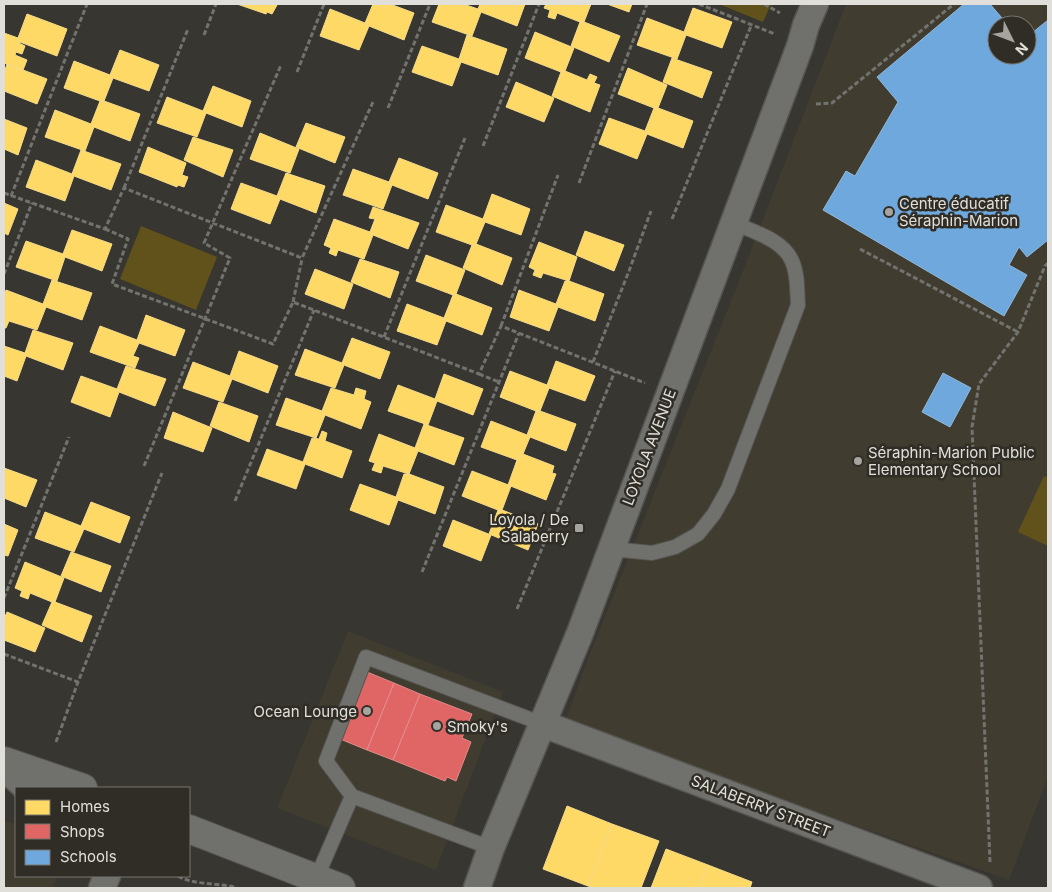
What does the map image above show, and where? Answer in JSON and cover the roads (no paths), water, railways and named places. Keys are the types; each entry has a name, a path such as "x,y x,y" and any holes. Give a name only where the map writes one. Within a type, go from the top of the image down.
{"street":[{"name":"LOYOLA AVENUE","path":"477,888 490,848 543,724 612,549 814,4"},
{"name":"SALABERRY STREET","path":"543,724 979,888"},
{"path":"4,761 80,787"},
{"path":"4,768 26,787"},
{"path":"190,829 329,883"}],"lane":[{"path":"612,549 652,553 675,547 698,534 714,514 728,489 798,305 797,282 792,261 780,246 768,238 734,223"},
{"path":"490,848 352,796 326,761 366,657 543,724"},
{"path":"329,883 352,796"}],"place":[{"name":"Centre éducatif Séraphin-Marion","path":"889,212"},
{"name":"Séraphin-Marion Public Elementary School","path":"858,461"},
{"name":"Loyola / De Salaberry","path":"579,528"},
{"name":"Ocean Lounge","path":"367,711"},
{"name":"Smoky's","path":"437,726"}]}
